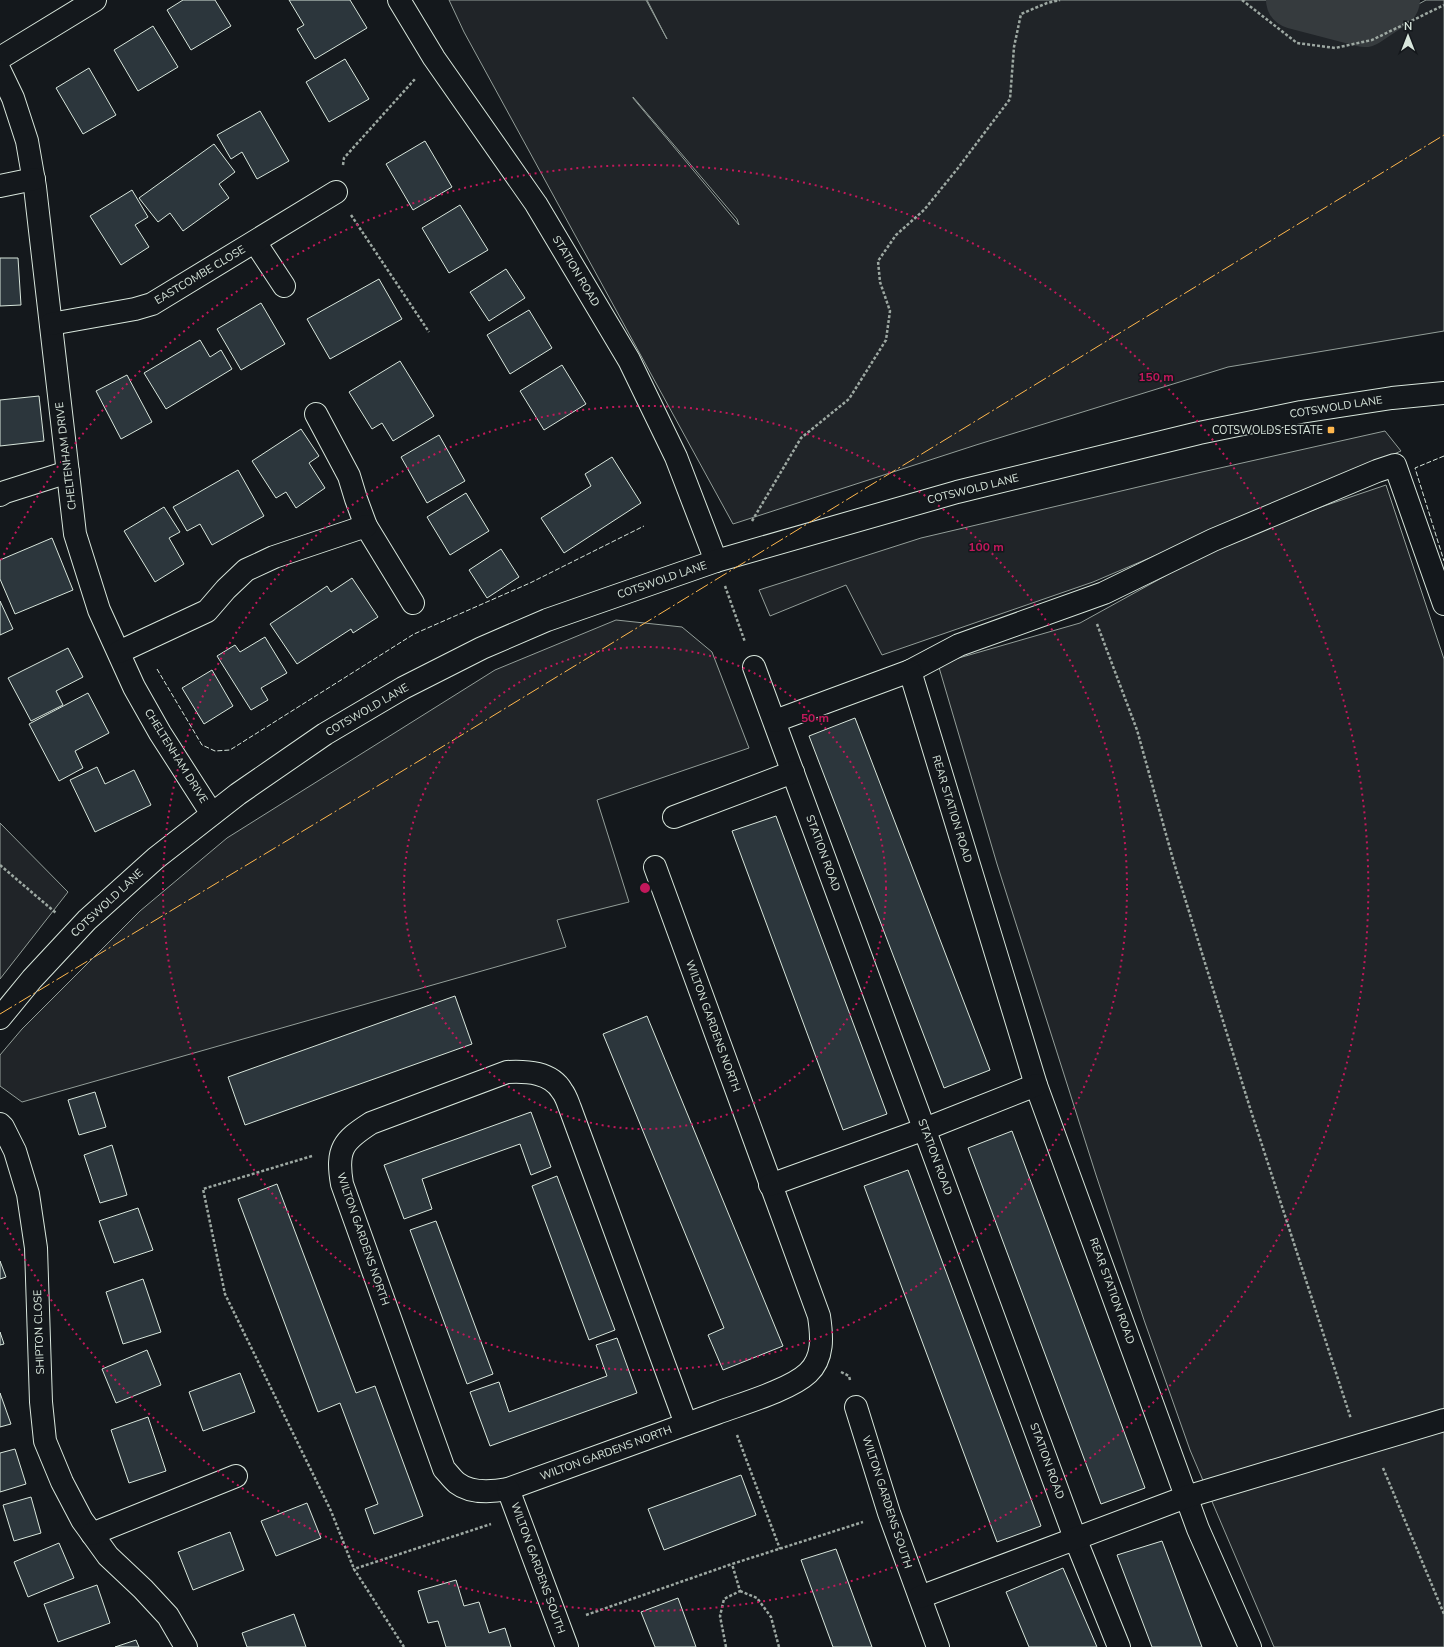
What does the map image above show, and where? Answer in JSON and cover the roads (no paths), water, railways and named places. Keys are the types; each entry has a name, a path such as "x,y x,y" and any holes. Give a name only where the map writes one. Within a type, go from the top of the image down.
{"street":[{"path":"0,58 95,0"},
{"name":"STATION ROAD","path":"399,0 434,58 536,204 629,360 723,559"},
{"name":"CHELTENHAM DRIVE","path":"0,71 13,98 26,141 34,179 75,534 99,610 134,687 160,733 212,814"},
{"path":"0,186 34,179"},
{"name":"EASTCOMBE CLOSE","path":"51,324 135,309 152,304 336,192"},
{"name":"EASTCOMBE CLOSE","path":"255,242 284,286"},
{"name":"COTSWOLD LANE","path":"0,1018 32,979 77,931 156,858 238,794 325,734 403,688 476,652 547,620 723,559 957,492 1199,433 1300,412 1392,398 1444,393"},
{"path":"316,414 349,476 366,526 413,603"},
{"path":"774,721 910,671 959,645 1104,594 1213,540 1377,471 1395,465 1444,604"},
{"path":"0,495 5,492 68,472"},
{"path":"119,652 207,611 226,589 246,570 274,557 366,526"},
{"name":"STATION ROAD","path":"754,667 1076,1538 1119,1647"},
{"name":"REAR STATION ROAD","path":"910,671 1036,1085 1198,1529 1250,1647"},
{"path":"674,817 793,772"},
{"name":"WILTON GARDENS NORTH","path":"655,866 819,1316 822,1337 819,1357 809,1372 794,1384 727,1409 686,1424 508,1489 490,1492 474,1490 458,1483 444,1469 342,1184 339,1166 343,1147 353,1134 371,1123 508,1072 529,1071 548,1077 562,1090 570,1108 686,1424"},
{"path":"770,1185 925,1129 1036,1085"},
{"name":"SHIPTON CLOSE","path":"0,1124 15,1151 28,1194 36,1248 41,1402 45,1441 62,1482 82,1520 108,1556 143,1589 168,1616 186,1647"},
{"name":"WILTON GARDENS SOUTH","path":"856,1407 889,1514 938,1647"},
{"path":"920,1597 1186,1497 1444,1420"},
{"path":"92,1534 236,1476"},
{"name":"WILTON GARDENS SOUTH","path":"508,1489 567,1647"}],"waterway":[{"path":"1295,0 1364,18 1391,0"}],"place":[{"name":"COTSWOLDS ESTATE","path":"1331,430"}]}
